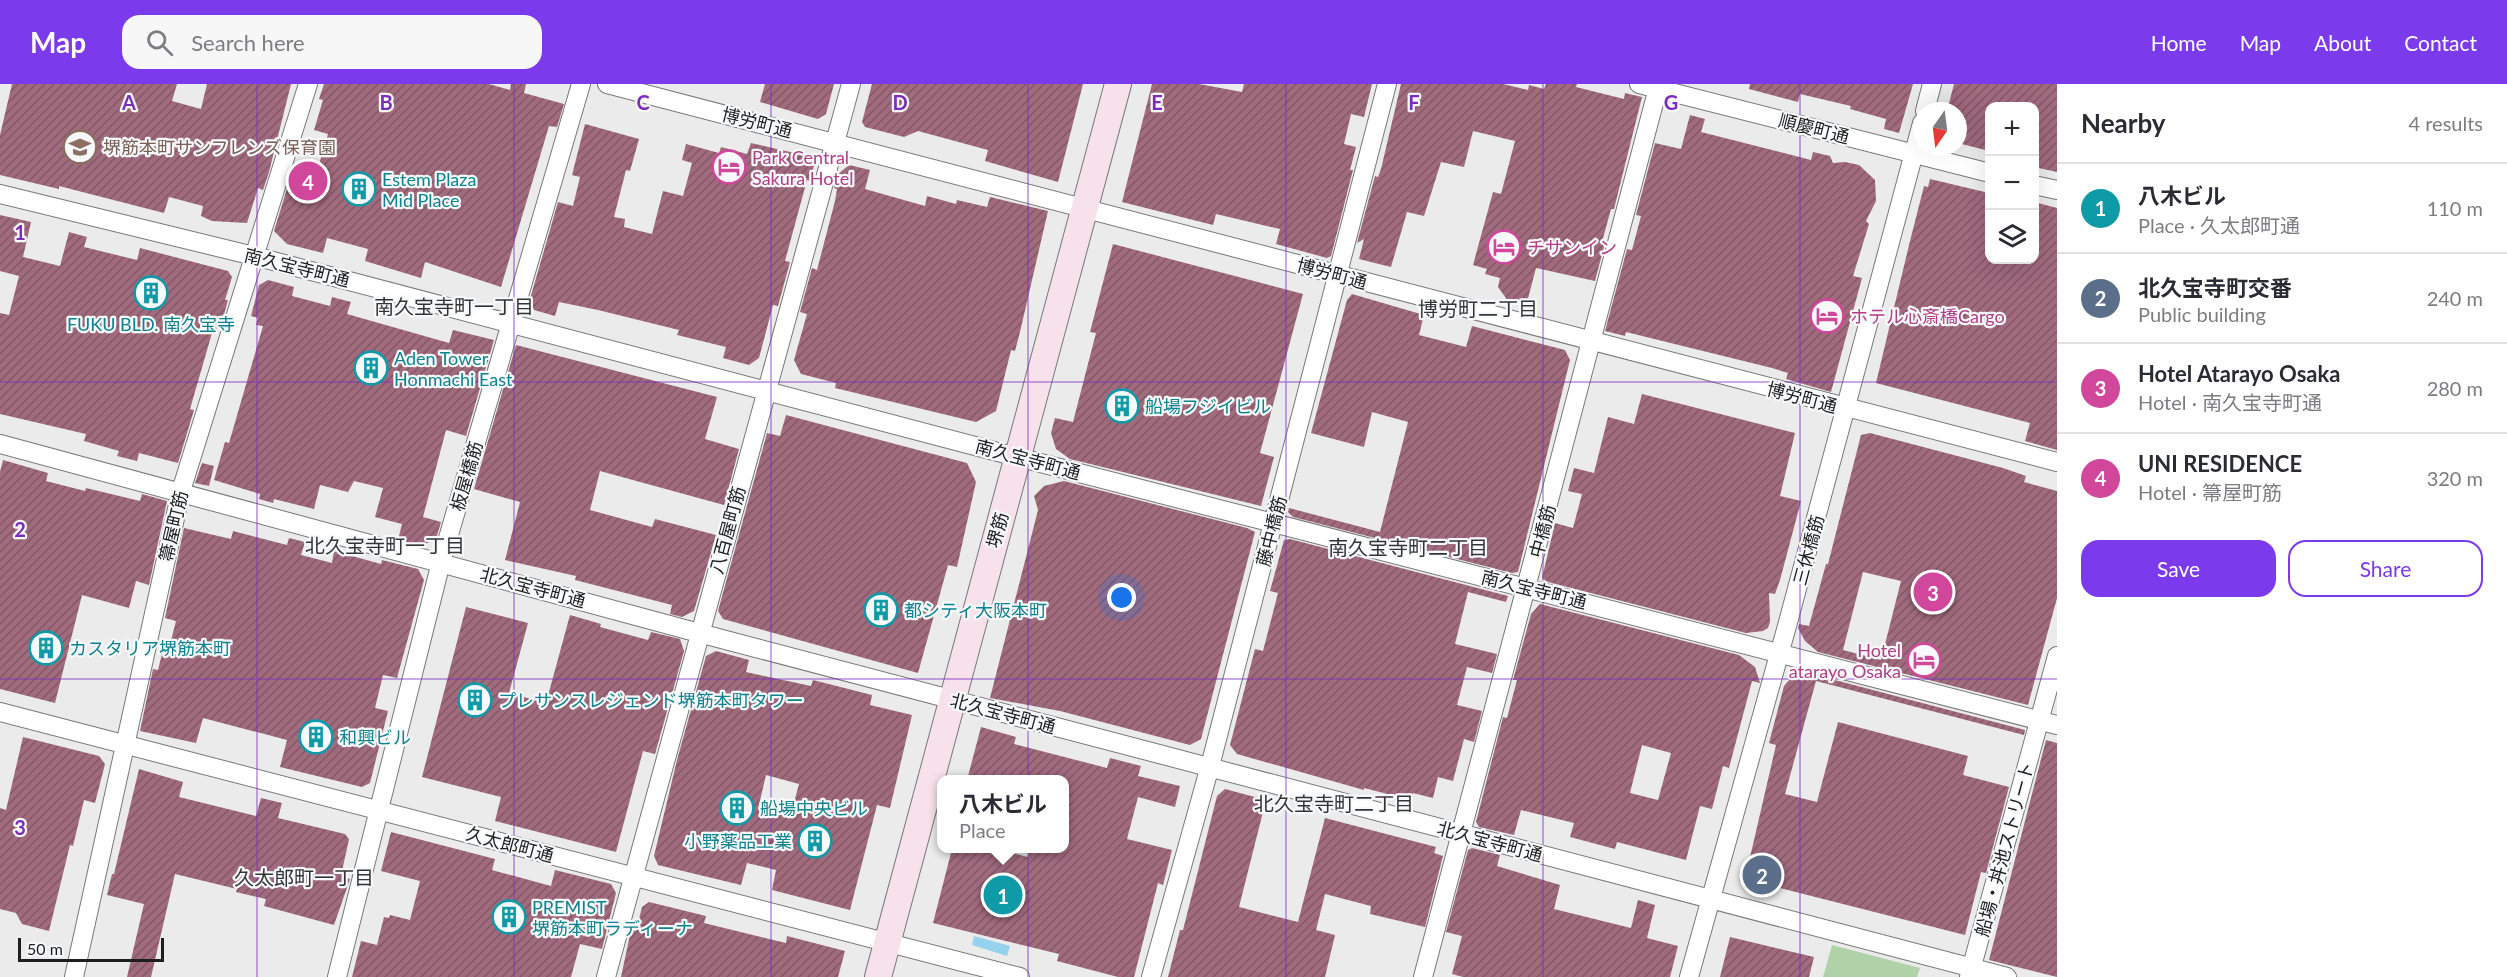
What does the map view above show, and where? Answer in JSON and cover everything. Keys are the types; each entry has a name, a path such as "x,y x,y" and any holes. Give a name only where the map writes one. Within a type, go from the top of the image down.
{"main road":[{"name":"堺筋","path":"878,977 1118,84"}],"street":[{"name":"箒屋町筋","path":"74,977 180,491 308,84"},
{"name":"板屋橋筋","path":"337,977 441,562 581,84"},
{"name":"博労町通","path":"607,84 1338,274 1845,409 2057,462"},
{"name":"八百屋町筋","path":"606,977 765,390 851,84"},
{"name":"藤中橋筋","path":"1151,977 1210,766 1387,84"},
{"name":"順慶町通","path":"1639,84 1658,86 1913,154"},
{"path":"1927,102 1932,84"},
{"name":"中橋筋","path":"1423,977 1658,86"},
{"name":"三休橋筋","path":"1689,977 1780,653 1913,156"},
{"name":"順慶町通","path":"1922,156 1985,172"},
{"path":"2039,186 2057,190"},
{"name":"南久宝寺町通","path":"0,194 254,256 1017,457 2048,722"},
{"name":"北久宝寺町通","path":"0,444 699,633 1711,899 1971,972 2007,977"},
{"name":"船場・丼池ストリート","path":"1971,972 2048,722 2057,656"},
{"name":"久太郎町通","path":"0,712 1020,977"}],"green space":[{"path":"1832,945 1920,968 1917,977 1823,977"}],"water":[{"path":"974,936 1010,946 1007,956 972,945"}],"building":[{"path":"12,84 177,84 172,101 201,109 207,84 291,84 269,172 263,190 258,188 247,223 212,221 201,216 203,206 169,197 164,213 59,186 59,189 0,175 0,135"},
{"path":"324,84 489,84 510,90 511,84 526,84 524,93 564,104 557,127 549,126 501,287 425,262 421,278 365,261 368,249 327,238 323,253 287,244 274,231 290,179 295,180 297,173 315,178 328,134 314,130 323,100 319,99"},
{"path":"765,84 834,84 826,114 818,119 760,102"},
{"path":"872,84 1083,84 1058,182 985,161 988,150 918,131 904,137 865,127 862,122"},
{"path":"1152,84 1199,84 1242,92 1244,84 1372,84 1364,117 1351,114 1344,144 1356,147 1350,170 1353,170 1331,256 1327,258 1276,244 1280,229 1216,214 1213,225 1122,202"},
{"path":"1401,84 1503,84 1528,90 1529,85 1544,89 1546,84 1577,84 1576,87 1624,99 1625,93 1642,97 1614,209 1611,209 1602,242 1605,243 1595,281 1536,268 1526,306 1508,301 1498,287 1500,278 1485,274 1487,269 1473,265 1493,192 1501,194 1515,141 1473,131 1464,167 1441,162 1424,216 1407,212 1391,267 1359,259 1364,239 1357,243 1375,176 1378,177 1381,169"},
{"path":"1750,84 1913,84 1899,133 1884,129 1886,119 1850,109 1851,106 1800,94 1798,102 1749,89"},
{"path":"1954,84 2057,84 2057,172 2039,168 2039,102 1985,102 1985,150 1967,145 1967,102 1949,102"},
{"path":"1690,115 1705,119 1701,132 1811,160 1813,152 1830,156 1833,163 1845,162 1859,165 1875,180 1876,201 1866,221 1869,224 1853,276 1862,278 1831,392 1786,379 1788,373 1772,368 1626,332 1625,336 1605,331 1627,249 1632,250 1641,216 1636,215 1655,143 1681,149"},
{"path":"585,124 639,139 630,171 626,170 614,217 625,219 624,227 652,234 663,191 683,196 692,163 682,160 686,144 719,153 721,147 747,154 751,143 816,158 810,181 807,180 785,261 790,262 778,306 773,305 759,358 749,365 723,358 726,347 677,335 679,330 598,310 559,302 555,316 534,310 530,299 558,202 573,206 580,177 572,175"},
{"path":"849,165 870,170 865,189 925,206 927,196 956,204 957,200 987,207 990,197 1048,211 1020,332 1015,351 1011,350 996,411 976,422 835,388 836,383 801,374 794,360 807,314 800,312 812,268 817,270 835,201 837,189 834,188 838,174"},
{"path":"1930,179 1985,192 1985,264 2039,264 2039,203 2057,208 2057,450 2025,441 2030,423 1876,383 1924,186 1928,187"},
{"path":"0,215 31,222 23,257 60,266 69,232 87,237 84,247 137,260 140,248 228,271 232,277 225,300 228,300 222,322 220,321 216,334 212,333 190,409 194,410 178,463 139,453 137,461 117,456 119,451 84,441 86,434 0,414 0,313 9,315 19,276 0,271"},
{"path":"1113,244 1303,294 1260,453 1274,457 1261,506 1070,459 1056,449 1051,433 1055,418 1073,422 1096,333 1090,332"},
{"path":"268,280 294,287 292,296 330,306 332,297 351,302 347,314 449,343 453,330 494,340 466,436 446,430 423,517 441,522 436,539 421,546 398,540 402,524 375,517 383,488 354,481 348,492 320,485 314,509 274,499 273,503 259,499 260,494 214,480 225,442 229,443 263,326 256,325 258,318 251,316 259,285"},
{"path":"1352,294 1424,315 1419,335 1466,347 1472,326 1565,350 1570,360 1518,572 1512,573 1293,517 1288,512 1289,508 1380,532 1408,422 1372,412 1364,447 1311,433 1347,300"},
{"path":"516,345 717,397 705,439 739,449 724,505 600,471 590,510 652,527 655,519 716,535 694,611 682,617 670,614 672,605 575,580 576,576 505,560 520,502 474,489"},
{"path":"1642,394 1795,433 1780,496 1801,501 1780,580 1775,594 1769,593 1770,622 1768,628 1763,631 1746,633 1548,582 1542,578 1555,523 1573,528 1582,494 1568,491 1574,468 1594,473 1608,417 1634,424"},
{"path":"786,415 967,463 976,482 957,567 948,565 918,673 723,619 718,611 767,433 780,436"},
{"path":"1870,433 2003,468 2026,476 2024,482 2057,491 2057,598 2028,705 1818,652 1805,641 1798,628 1799,624 1809,626 1826,564 1828,564 1861,435","holes":["1863,572 1901,581 1881,660 1843,650"]},
{"path":"3,460 48,473 46,481 85,491 86,488 140,501 142,494 167,501 149,585 136,581 129,608 82,595 55,703 0,689 0,472"},
{"path":"202,463 214,466 209,486 195,483"},
{"path":"1064,481 1247,528 1255,532 1201,739 1190,745 1060,711 990,698 1038,510 1034,496 1044,486"},
{"path":"184,528 231,539 233,531 287,545 289,538 305,542 301,555 332,563 334,551 381,564 382,560 418,569 424,580 397,678 383,675 375,708 388,711 370,783 362,787 280,767 287,740 203,718 196,743 140,731 153,669 158,670 162,654 167,656 176,621 165,618"},
{"path":"1290,539 1508,596 1506,602 1468,592 1455,644 1497,654 1492,673 1467,667 1457,705 1482,711 1474,742 1464,739 1453,781 1438,777 1433,798 1413,793 1412,798 1407,799 1364,788 1364,790 1237,754 1230,745 1255,649 1263,651 1278,593 1270,591 1284,540"},
{"path":"1540,604 1739,655 1755,667 1760,683 1752,681 1729,768 1723,766 1712,809 1700,806 1686,860 1617,842 1615,849 1570,837 1574,823 1521,810 1514,835 1479,827 1476,822 1503,717 1507,718 1517,680 1513,680 1531,614","holes":["1642,745 1671,753 1658,800 1630,793"]},
{"path":"466,607 528,623 509,693 546,703 570,615 601,624 600,627 648,640 651,632 680,639 684,651 655,754 643,751 616,852 495,821 501,797 422,777"},
{"path":"716,651 749,660 746,672 811,686 813,680 872,695 870,705 912,715 890,808 877,805 850,910 772,890 776,870 747,863 741,885 658,865 654,856 677,760 706,656","holes":["766,775 799,784 790,817 758,809"]},
{"path":"1812,674 2025,730 2024,735 1816,681 1785,794 1817,802 1838,722 1968,756 1963,775 2009,787 1986,873 1981,872 1965,935 1745,879 1776,745 1769,743 1784,686 1792,677"},
{"path":"981,727 1016,737 1014,744 1107,768 1110,758 1141,766 1138,776 1180,786 1175,807 1138,797 1127,839 1172,850 1163,885 1158,883 1134,977 1118,977 1057,961 1059,954 933,923 951,853 1012,853 1028,857 1029,853 1069,853 1069,775 968,775"},
{"path":"23,737 99,756 105,764 95,803 84,800 73,846 70,845 49,931 22,924 16,913 0,909 0,808 6,810"},
{"path":"2046,740 2057,743 2057,977 1989,960"},
{"path":"139,769 183,782 179,797 256,816 261,798 282,803 278,818 345,834 349,839 342,871 348,873 346,878 350,879 334,925 264,906 266,899 236,892 237,889 175,874 151,977 127,977 144,904 107,895"},
{"path":"1225,789 1266,800 1239,907 1298,922 1325,818 1436,847 1434,853 1443,856 1425,927 1370,914 1371,906 1325,894 1316,930 1335,935 1325,977 1168,977 1180,930 1183,930 1217,796"},
{"path":"391,832 495,859 492,870 551,886 555,870 611,884 616,893 602,949 580,944 571,977 352,977 361,941 377,945 384,917 389,918 390,915 410,920 420,881 381,871"},
{"path":"1472,848 1500,855 1497,866 1560,885 1554,909 1631,928 1638,900 1655,905 1647,938 1678,946 1670,977 1463,977 1452,974 1462,936 1446,932 1468,850"},
{"path":"649,902 706,916 704,923 786,943 787,936 845,951 838,977 621,977 631,930 636,931 642,907"},
{"path":"1730,937 1814,957 1809,977 1720,977"}],"place":[{"name":"堺筋本町サンフレンズ保育園","path":"80,147"},
{"name":"Park Central Sakura Hotel","path":"729,167"},
{"name":"UNI RESIDENCE","path":"308,181"},
{"name":"Estem Plaza Mid Place","path":"359,189"},
{"name":"チサンイン","path":"1504,247"},
{"name":"FUKU BLD. 南久宝寺","path":"151,293"},
{"name":"ホテル心斎橋Cargo","path":"1827,316"},
{"name":"Aden Tower Honmachi East","path":"371,368"},
{"name":"船場フジイビル","path":"1122,406"},
{"name":"Hotel Atarayo Osaka","path":"1933,592"},
{"name":"都シティ大阪本町","path":"881,610"},
{"name":"カスタリア堺筋本町","path":"46,648"},
{"name":"Hotel atarayo Osaka","path":"1924,660"},
{"name":"プレサンスレジェンド堺筋本町タワー","path":"475,700"},
{"name":"和興ビル","path":"316,737"},
{"name":"船場中央ビル","path":"737,808"},
{"name":"小野薬品工業","path":"815,841"},
{"name":"北久宝寺町交番","path":"1762,875"},
{"name":"八木ビル","path":"1003,895"},
{"name":"PREMIST 堺筋本町ラディーナ","path":"509,917"}],"district":[{"name":"南久宝寺町一丁目","path":"454,306"},
{"name":"博労町二丁目","path":"1478,308"},
{"name":"北久宝寺町一丁目","path":"385,545"},
{"name":"南久宝寺町二丁目","path":"1408,547"},
{"name":"北久宝寺町二丁目","path":"1334,803"},
{"name":"久太郎町一丁目","path":"304,877"}]}
